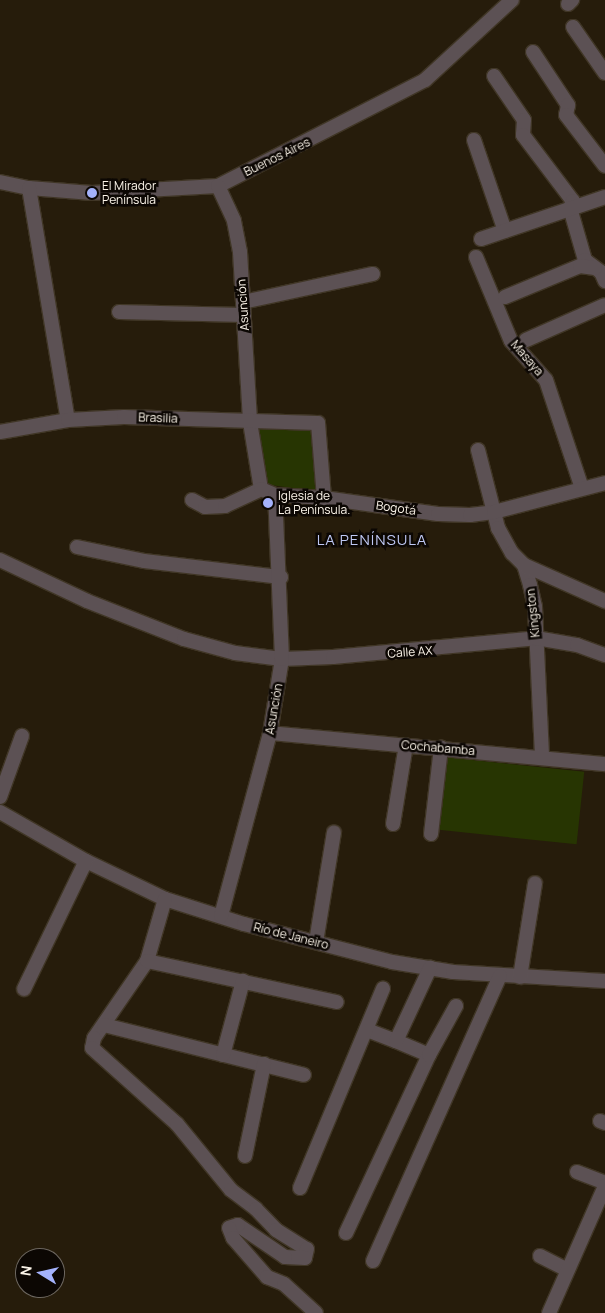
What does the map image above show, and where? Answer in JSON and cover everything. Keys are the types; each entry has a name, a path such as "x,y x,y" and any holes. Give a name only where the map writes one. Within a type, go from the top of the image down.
{"street":[{"name":"Buenos Aires","path":"0,182 29,188 92,193 218,186 425,80 512,0"},
{"path":"573,27 605,73"},
{"path":"533,52 568,105 566,115 605,166"},
{"path":"494,76 524,120 523,135 573,201 570,208 585,260 599,267 605,281"},
{"path":"474,140 505,231"},
{"name":"Asunción","path":"218,186 236,229 240,252 250,422 261,489"},
{"path":"29,188 68,420"},
{"path":"480,239 605,197"},
{"name":"Masaya","path":"476,257 511,341 546,380 582,488"},
{"path":"505,297 580,266 599,267"},
{"path":"119,312 244,309 373,274"},
{"path":"526,340 605,305"},
{"name":"Brasilia","path":"0,432 68,420 124,417 318,423 324,498"},
{"name":"Kingston","path":"478,450 494,512 504,541 524,564 535,607 542,758"},
{"name":"Bogotá","path":"261,489 275,495 324,498 438,514 494,512 605,483"},
{"path":"192,500 205,507 225,506 261,489"},
{"name":"Asunción","path":"222,916 270,734 282,659 281,577 275,495"},
{"path":"77,547 144,561 281,577"},
{"name":"Calle AX","path":"0,560 87,601 184,640 219,650 282,659 433,650 536,638 577,645 605,655"},
{"path":"524,564 605,601"},
{"name":"Cochabamba","path":"270,734 605,764"},
{"path":"0,797 22,736"},
{"path":"393,824 406,745"},
{"path":"431,834 441,748"},
{"name":"Río de Janeiro","path":"0,812 86,861 166,899 222,916 316,942 430,968 520,978 605,981"},
{"path":"316,942 334,832"},
{"path":"24,989 86,861"},
{"path":"520,978 535,883"},
{"path":"166,899 147,961 94,1038 92,1048 177,1124 231,1190 256,1208 276,1230 307,1249 305,1258 285,1257 238,1225 229,1228 233,1238 267,1277 284,1284 316,1313"},
{"path":"147,961 337,1002"},
{"path":"396,1041 430,968"},
{"path":"373,1261 500,976"},
{"path":"223,1055 243,981"},
{"path":"300,1188 383,989"},
{"path":"346,1233 429,1055 456,1006"},
{"path":"104,1026 304,1075"},
{"path":"367,1030 429,1055"},
{"path":"245,1156 264,1064"},
{"path":"549,1313 605,1184 578,1172"},
{"path":"540,1256 568,1270"}],"green space":[{"path":"256,426 315,427 315,491 263,484"},
{"path":"444,757 584,772 577,844 436,830"}],"place":[{"name":"El Mirador Península","path":"92,193"},
{"name":"Iglesia de La Península.","path":"268,503"}],"district":[{"name":"LA PENÍNSULA","path":"372,540"}]}
